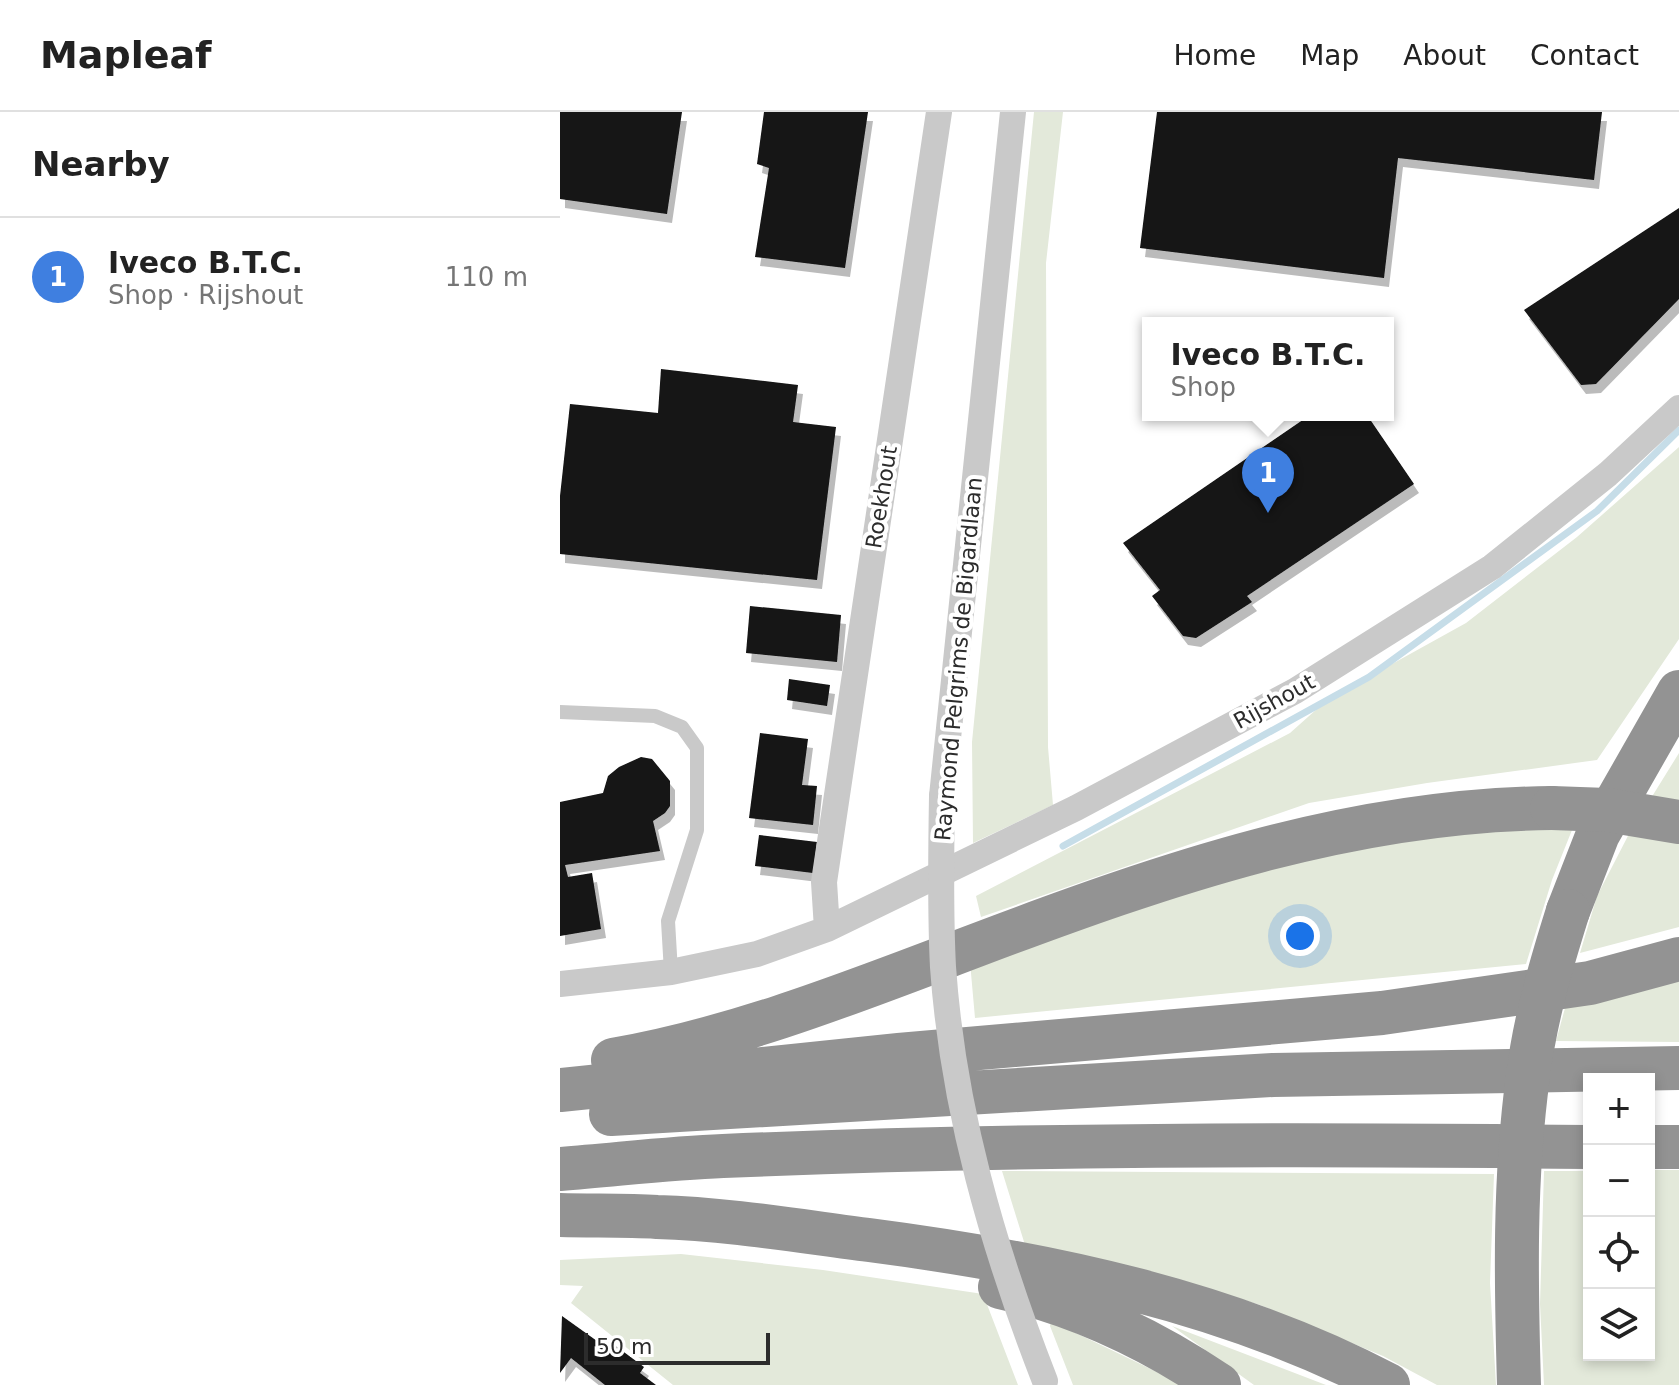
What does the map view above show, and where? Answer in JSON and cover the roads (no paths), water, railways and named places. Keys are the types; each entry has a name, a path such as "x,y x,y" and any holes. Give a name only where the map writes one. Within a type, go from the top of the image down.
{"highway":[{"path":"1519,1385 1515,1270 1519,1161 1538,1015 1568,911 1598,834 1679,692"},
{"path":"1637,769 1679,720"},
{"path":"560,1070 637,1056 816,1006 1089,905 1281,844 1345,829 1496,808 1607,810 1679,822"},
{"path":"560,1090 899,1055 1382,1013 1590,983 1679,959"},
{"path":"560,1120 663,1110 1273,1075 1679,1068"},
{"path":"560,1169 720,1156 1040,1147 1272,1144 1583,1147"},
{"path":"1655,1147 1679,1147"},
{"path":"560,1215 659,1217 766,1226 955,1251 1114,1284 1238,1321 1358,1369 1388,1385"},
{"path":"659,1217 714,1242 847,1258 1033,1295 1142,1338 1219,1385"}],"street":[{"name":"Roekhout","path":"827,929 824,882 939,112"},
{"name":"Raymond Pelgrims de Bigardlaan","path":"1013,112 942,796 943,967 955,1067 982,1193 996,1246 1046,1383"},
{"name":"Rijshout","path":"827,929 1076,808 1295,691 1492,567 1608,474 1679,408"},
{"path":"560,984 671,972 757,954 827,929"}],"lane":[{"path":"560,712 655,716 682,727 697,748 697,830 668,921 671,972"}],"waterway":[{"path":"1063,846 1369,677 1597,511 1679,430"}],"place":[{"name":"Iveco B.T.C.","path":"1268,513"}]}
